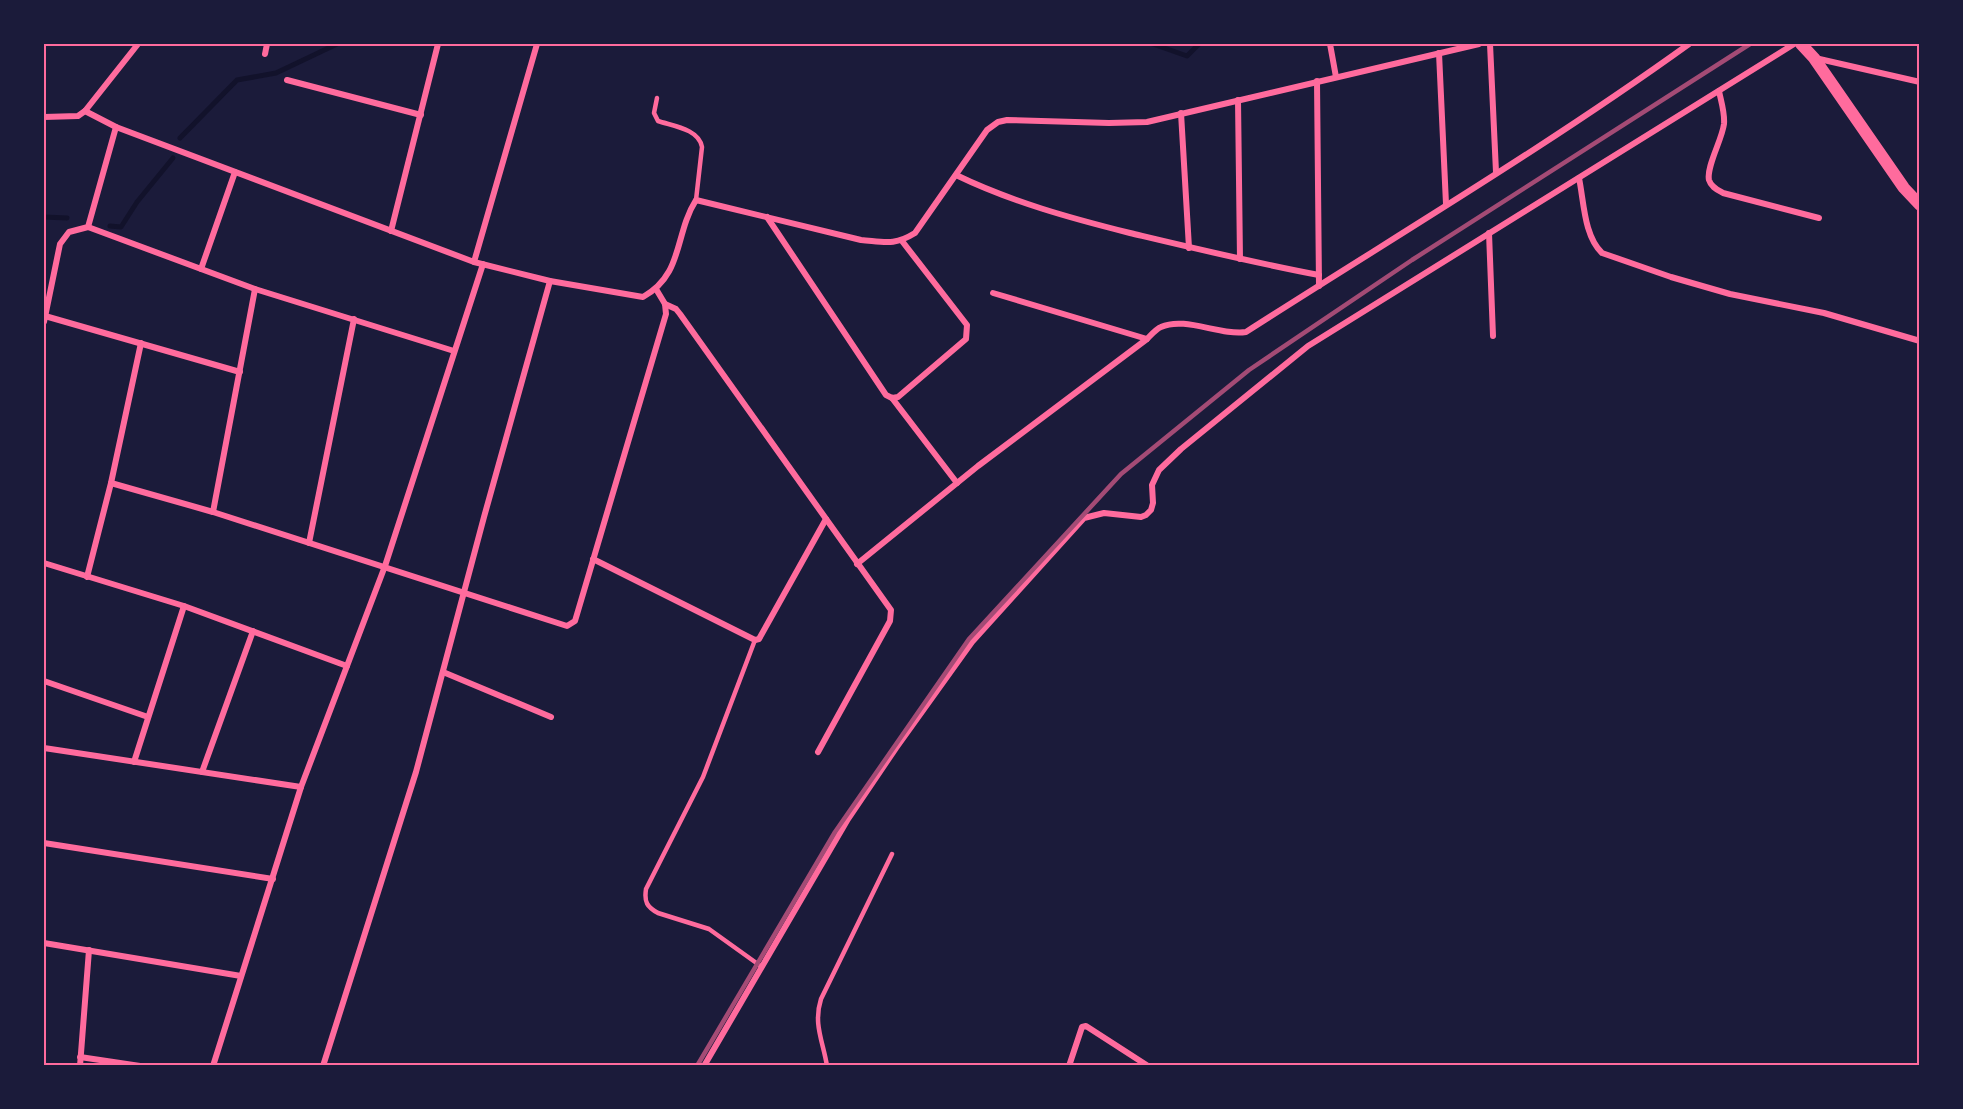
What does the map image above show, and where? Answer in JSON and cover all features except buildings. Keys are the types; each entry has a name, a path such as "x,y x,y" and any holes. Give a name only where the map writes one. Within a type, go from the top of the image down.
{"main road":[{"path":"1801,44 1814,58 1904,188 1920,205"}],"street":[{"path":"44,117 78,116 85,111 138,44"},
{"path":"265,54 267,44"},
{"path":"391,231 438,44"},
{"path":"474,262 537,44"},
{"path":"1330,44 1336,77"},
{"path":"85,111 116,128 474,262 550,281 643,297 656,289 668,276 696,200 861,240 889,243 902,241 915,233 987,130 998,122 1007,120 1147,122 1479,44"},
{"path":"1490,44 1496,172"},
{"path":"857,564 957,483 1147,339 1159,327 1180,324 1246,333 1653,70 1689,44"},
{"path":"704,1065 848,819 942,683 972,642 1084,518 1104,513 1140,517 1146,514 1151,510 1153,503 1154,477 1181,449 1308,346 1794,44"},
{"path":"1439,53 1446,204"},
{"path":"1814,58 1920,82"},
{"path":"287,80 421,115"},
{"path":"1317,81 1319,286"},
{"path":"1719,91 1724,122 1720,143 1710,170 1709,180 1713,187 1723,193 1819,218"},
{"path":"1238,100 1240,259"},
{"path":"1181,113 1189,248"},
{"path":"88,227 116,128"},
{"path":"201,269 235,172"},
{"path":"956,175 988,191 1070,218 1189,248 1319,275"},
{"path":"1579,178 1591,236 1594,245 1602,253 1671,277 1730,294 1824,313 1920,341"},
{"path":"767,217 886,395 892,398 957,483"},
{"path":"240,372 141,343 44,319 60,244 69,232 88,227 255,289 454,351"},
{"path":"1489,234 1493,336"},
{"path":"892,398 898,396 966,339 968,332 967,325 902,241"},
{"path":"213,1065 301,787 385,566 483,264"},
{"path":"323,1065 416,772 550,281"},
{"path":"213,512 255,289"},
{"path":"111,483 213,512 567,626 575,621 666,314 665,304 656,289"},
{"path":"993,293 1147,339"},
{"path":"665,304 681,314 891,610 891,615 818,752"},
{"path":"309,543 354,320"},
{"path":"87,577 111,483 141,343"},
{"path":"593,559 755,640 759,639 826,519"},
{"path":"44,563 184,606 347,666"},
{"path":"134,762 184,606"},
{"path":"202,772 253,631"},
{"path":"443,672 551,717"},
{"path":"44,681 148,717"},
{"path":"44,748 301,787"},
{"path":"44,843 273,879"},
{"path":"44,943 240,976"},
{"path":"80,1065 89,950"},
{"path":"1069,1065 1082,1027 1086,1026 1148,1065"},
{"path":"80,1057 140,1065"}],"lane":[{"path":"657,98 654,112 658,121 695,134 701,140 696,200"},
{"path":"755,640 703,777 646,889 645,896 650,909 709,929 762,967"},
{"path":"827,1065 817,1022 821,999 892,854"}],"waterway":[{"path":"180,138 237,80 276,73 337,44"},
{"path":"1153,44 1187,56 1199,44"},
{"path":"110,226 121,227 137,202 173,158"},
{"path":"44,217 67,218"}],"railway":[{"path":"697,1066 835,832 969,639 1121,474 1249,370 1412,260 1750,44"}]}
